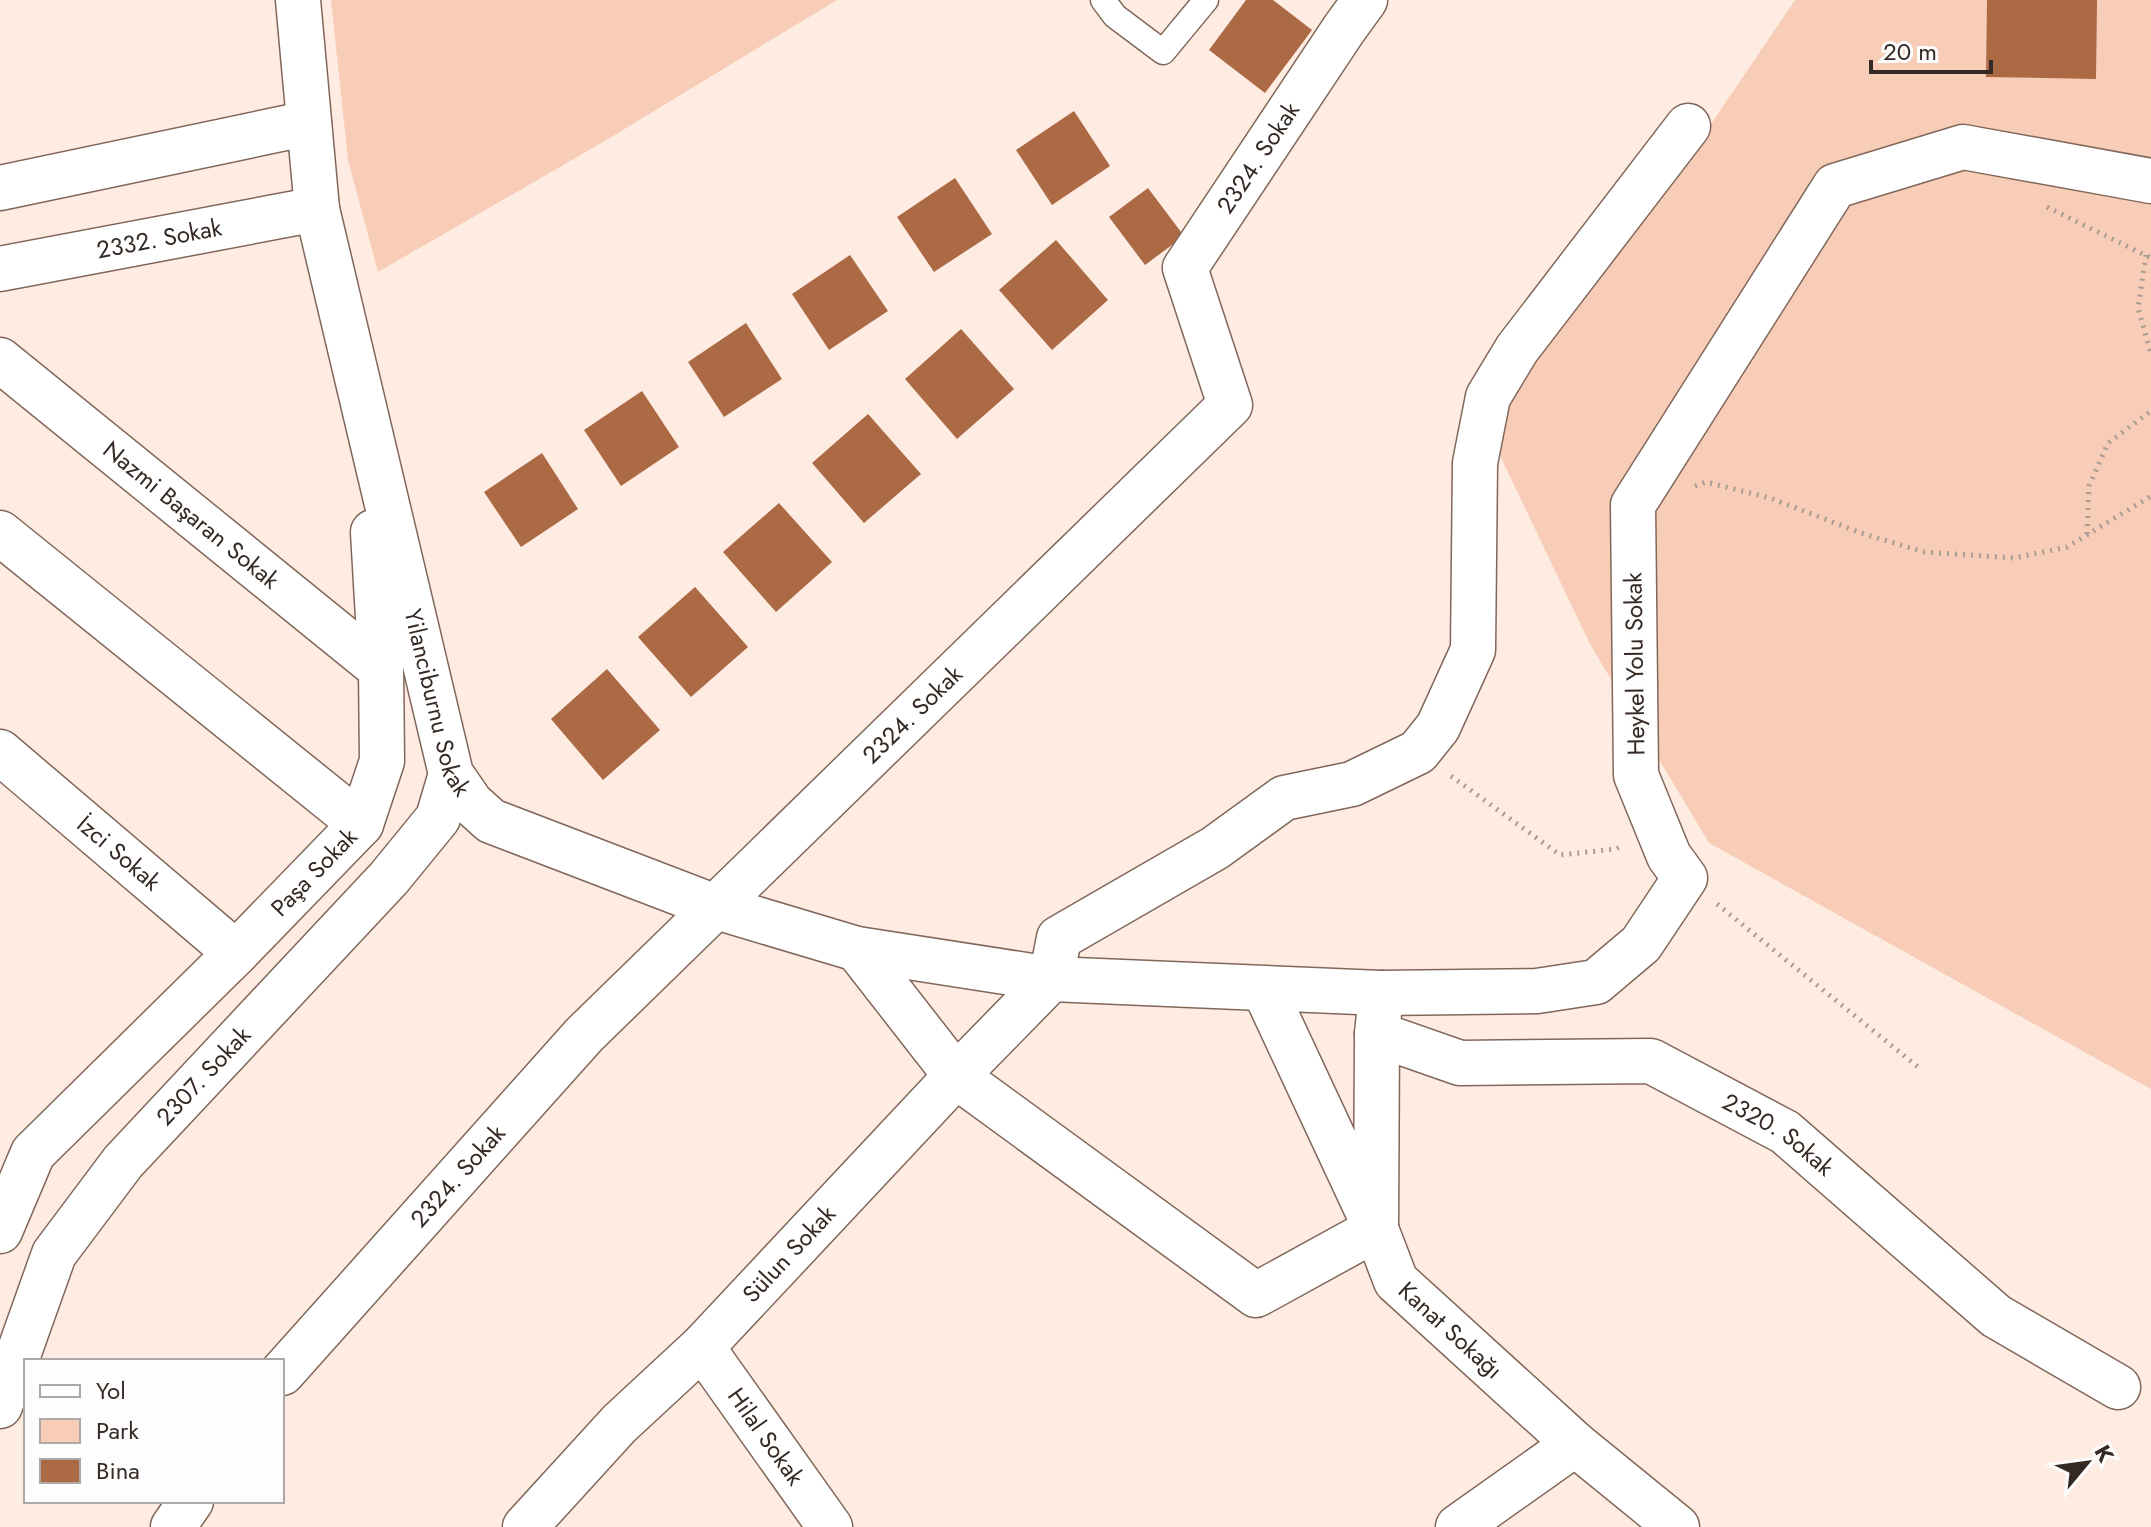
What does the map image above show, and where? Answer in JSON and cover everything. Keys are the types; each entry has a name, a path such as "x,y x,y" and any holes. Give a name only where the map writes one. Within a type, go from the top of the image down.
{"street":[{"name":"Yilanciburnu Sokak","path":"298,0 317,209 451,774 471,803 491,821 713,906 857,949 1051,979"},
{"name":"2324. Sokak","path":"284,1371 584,1035 1230,405 1185,268 1365,0"},
{"path":"0,188 309,123"},
{"path":"1685,878 1641,944 1596,982 1379,1013 1264,989 1051,979 1059,938 1215,848 1284,798 1352,784 1418,752 1438,727 1473,650 1475,463 1488,397 1517,349 1688,126"},
{"path":"1633,505 1835,186 1963,147 2151,181"},
{"name":"2332. Sokak","path":"0,269 317,209"},
{"name":"Nazmi Başaran Sokak","path":"0,360 381,669"},
{"name":"Paşa Sokak","path":"0,1231 16,1147 236,953 361,824 382,761 381,669 366,414"},
{"name":"Heykel Yolu Sokak","path":"1633,505 1636,775 1669,856 1685,878"},
{"path":"0,533 361,824"},
{"name":"İzci Sokak","path":"0,752 236,953"},
{"name":"2307. Sokak","path":"0,1406 54,1254 123,1162 389,878 438,818 451,774"},
{"path":"857,949 956,1076 1256,1295 1376,1229 1379,1013"},
{"name":"Sülun Sokak","path":"525,1527 619,1424 702,1347 1051,979"},
{"name":"Kanat Sokağı","path":"1264,989 1376,1229 1396,1281 1575,1444 1677,1527"},
{"name":"2320. Sokak","path":"1379,1013 1460,1063 1651,1061 1785,1132 1996,1316 2118,1387"},
{"name":"Hilal Sokak","path":"702,1347 830,1527"},
{"path":"1458,1527 1575,1444"},
{"path":"173,1527 190,1503"}],"lane":[{"path":"1103,0 1115,16 1163,52 1206,0"}],"path":[{"path":"2146,255 2138,308 2151,354"},
{"path":"2087,535 2089,486 2108,443 2151,411"},
{"path":"1633,505 1706,482 1770,498 1861,533 1924,552 2014,558 2067,547 2151,496"},
{"path":"1418,752 1560,855 1616,849 1658,829"},
{"path":"1685,878 1918,1067"}],"green space":[{"path":"331,0 837,0 603,142 378,272 348,160"},
{"path":"1795,0 2151,0 2151,1089 1709,843 1590,644 1482,418 1648,217"}],"building":[{"path":"1246,0 1273,0 1312,30 1265,93 1209,50"},
{"path":"1987,0 2097,0 2096,79 1986,77"},
{"path":"1074,111 1110,166 1052,205 1016,150"},
{"path":"955,178 992,234 934,272 897,217"},
{"path":"1148,188 1184,236 1145,265 1109,217"},
{"path":"1056,240 1108,300 1052,350 999,290"},
{"path":"850,255 888,311 829,350 792,294"},
{"path":"746,323 782,379 724,417 688,362"},
{"path":"961,329 1014,389 957,439 905,379"},
{"path":"642,391 679,447 621,486 584,430"},
{"path":"868,414 921,474 864,523 812,463"},
{"path":"542,453 578,509 521,547 484,492"},
{"path":"779,503 832,562 776,612 723,552"},
{"path":"695,587 748,647 691,697 638,637"},
{"path":"607,669 660,730 603,780 551,719"}]}
